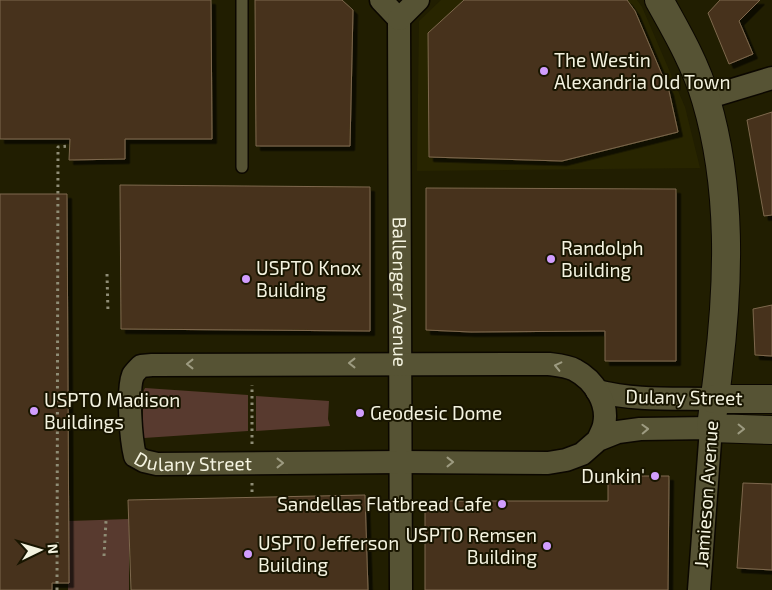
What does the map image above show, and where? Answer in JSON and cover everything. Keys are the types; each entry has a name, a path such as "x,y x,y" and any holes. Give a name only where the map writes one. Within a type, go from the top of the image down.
{"street":[{"path":"381,0 399,19 418,0"},
{"name":"Jamieson Avenue","path":"659,0 676,30 706,98 720,170 727,238 721,338 710,428 699,590"},
{"name":"Ballenger Avenue","path":"399,19 401,590"},
{"path":"706,98 772,78"},
{"name":"Dulany Street","path":"598,440 604,425 605,412 602,399 591,381 574,369 549,364 141,366 133,375 131,387 131,441 135,456 144,461 157,464 548,463 566,460 582,454 598,440 618,432 640,429 710,428 772,430"},
{"name":"Dulany Street","path":"597,391 633,398 772,399"}],"lane":[{"path":"242,0 242,167"}],"path":[{"path":"57,590 58,147 70,146"},
{"path":"107,274 108,313"},
{"path":"252,364 252,492"},
{"path":"104,556 106,521"}],"shaded area":[{"name":"The Westin Alexandria Old Town","path":"441,0 637,0 642,7 685,107 700,168 417,171 419,21"},
{"path":"145,388 248,395 248,431 144,438 143,392"},
{"path":"256,396 329,401 328,419 330,426 256,431"},
{"path":"129,519 129,590 68,590 69,521"}],"building":[{"path":"0,0 211,0 212,139 125,139 125,159 69,160 70,139 0,139"},
{"path":"255,0 342,0 353,10 350,146 256,146"},
{"name":"The Westin Alexandria Old Town","path":"464,0 627,0 635,11 669,91 678,132 562,161 429,157 428,33"},
{"path":"720,0 760,0 739,21 753,54 729,64 708,13"},
{"path":"772,112 772,215 764,216 747,120"},
{"name":"USPTO Knox Building","path":"120,185 370,187 370,331 121,329"},
{"name":"Randolph Building","path":"426,188 676,189 676,361 605,361 605,331 471,332 426,330"},
{"name":"USPTO Madison Buildings","path":"0,194 67,194 69,583 52,583 52,590 0,590"},
{"path":"772,305 772,356 755,355 753,309"},
{"name":"USPTO Remsen Building","path":"608,476 669,476 668,590 425,590 425,501 608,501"},
{"path":"743,483 772,484 772,570 737,568"},
{"name":"USPTO Jefferson Building","path":"365,495 368,590 131,590 128,500"}],"place":[{"name":"The Westin Alexandria Old Town","path":"544,71"},
{"name":"Randolph Building","path":"551,259"},
{"name":"USPTO Knox Building","path":"246,279"},
{"name":"USPTO Madison Buildings","path":"34,411"},
{"name":"Geodesic Dome","path":"360,413"},
{"name":"Dunkin'","path":"655,476"},
{"name":"Sandellas Flatbread Cafe","path":"502,504"},
{"name":"USPTO Remsen Building","path":"547,546"},
{"name":"USPTO Jefferson Building","path":"248,554"}]}
